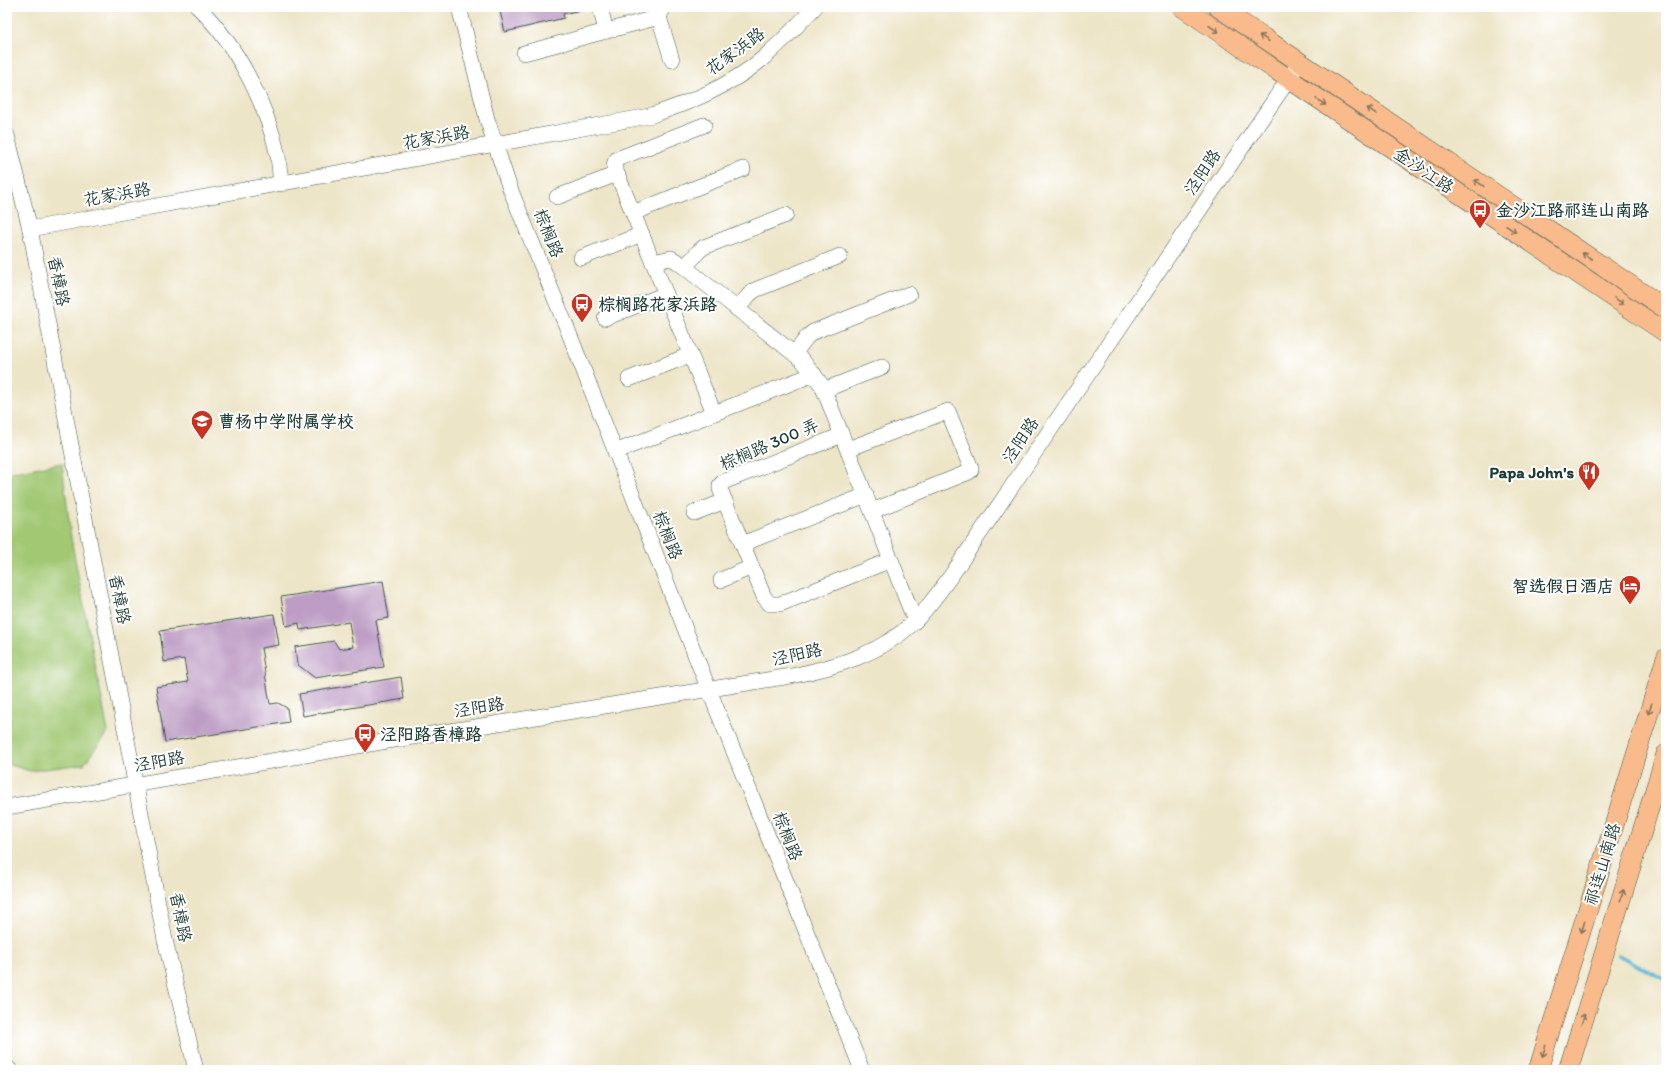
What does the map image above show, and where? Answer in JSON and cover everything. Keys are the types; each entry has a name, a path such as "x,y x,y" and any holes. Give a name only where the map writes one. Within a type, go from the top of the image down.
{"main road":[{"name":"金沙江路","path":"1182,7 1288,80 1666,333"},
{"name":"金沙江路","path":"1218,7 1666,309"},
{"name":"祁连山南路","path":"1538,1070 1666,658"},
{"name":"祁连山南路","path":"1568,1070 1666,754"}],"street":[{"path":"198,7 211,13 233,48 263,111 278,156 280,184"},
{"name":"棕榈路","path":"459,7 494,145 509,186 567,328 709,690 862,1070"},
{"path":"600,7 606,31"},
{"name":"花家浜路","path":"30,229 649,116 688,102 728,83 759,62 815,7"},
{"path":"524,53 606,31 661,12 672,60"},
{"name":"泾阳路","path":"7,807 371,744 709,690 825,669 855,659 880,647 900,634 915,621 953,573 1300,63"},
{"path":"704,125 617,159 614,162 614,166 714,413"},
{"name":"香樟路","path":"7,135 30,229 137,785 165,940 196,1070"},
{"path":"633,213 743,169"},
{"path":"558,198 617,174"},
{"path":"685,267 699,251 704,248 786,215"},
{"path":"582,258 642,234"},
{"path":"737,309 755,290 840,256"},
{"name":"棕榈路 300 弄","path":"653,262 671,258 685,267 802,360 814,374 824,390 842,434 848,449 891,560 780,604 770,604 764,597 720,489 720,485 723,482 842,434"},
{"path":"606,318 666,294"},
{"path":"794,354 807,337 813,332 909,294"},
{"path":"629,379 690,355"},
{"path":"824,390 882,367"},
{"path":"615,452 814,374"},
{"path":"848,449 945,411 949,413 955,426 971,470 872,511"},
{"path":"742,544 866,495"},
{"path":"694,513 725,501"},
{"path":"891,560 915,621"},
{"path":"720,580 752,567"}],"green space":[{"path":"62,463 71,538 108,732 84,764 30,771 7,764 7,473"}],"building":[{"path":"517,7 527,7 528,9 530,7 584,7 585,9 563,14 564,18 505,32 500,11"},
{"path":"383,581 389,618 376,620 384,667 315,678 297,664 295,647 334,641 339,649 353,647 349,622 300,630 299,623 286,626 281,597"},
{"path":"274,614 279,645 261,648 270,704 278,703 287,708 289,722 165,742 156,687 188,682 184,659 164,662 160,631"},
{"path":"401,677 404,699 303,716 299,694"}],"waterway":[{"path":"1618,955 1666,980"}],"place":[{"name":"金沙江路祁连山南路","path":"1480,230"},
{"name":"棕榈路花家浜路","path":"582,324"},
{"name":"曹杨中学附属学校","path":"202,440"},
{"name":"Papa John's","path":"1589,492"},
{"name":"智选假日酒店","path":"1630,606"},
{"name":"泾阳路香樟路","path":"365,754"}]}
